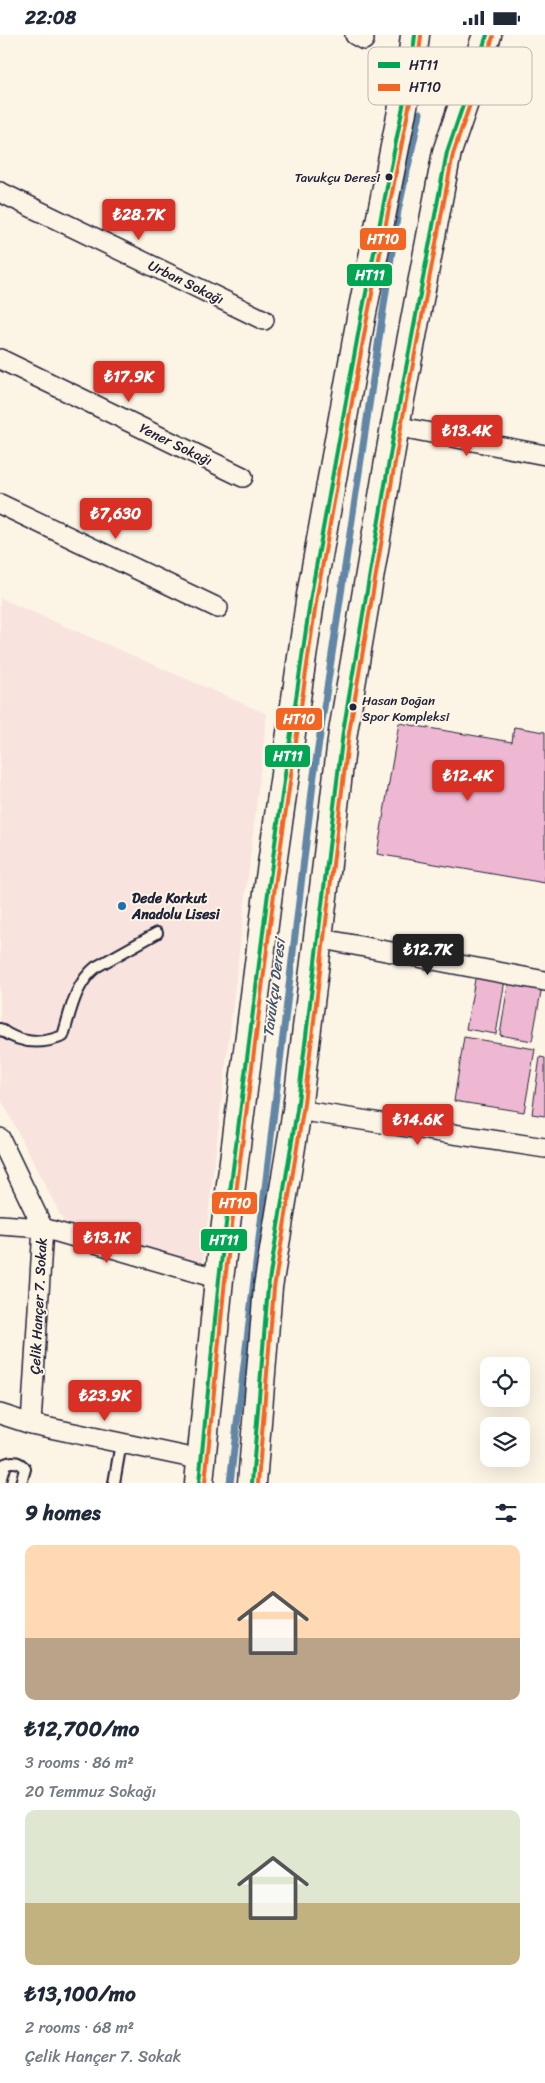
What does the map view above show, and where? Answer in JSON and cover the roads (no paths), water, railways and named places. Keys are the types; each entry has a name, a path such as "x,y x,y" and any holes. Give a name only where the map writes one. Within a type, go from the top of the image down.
{"main road":[{"path":"483,47 487,35"},
{"path":"200,1472 219,1279 269,885 310,595 361,318 403,105"},
{"path":"252,1483 268,1287 297,1111 343,731 395,426 447,152 463,105"}],"street":[{"name":"Urban Sokağı","path":"0,192 264,320"},
{"name":"Yener Sokağı","path":"0,359 243,477"},
{"path":"395,426 545,455"},
{"path":"0,504 218,608"},
{"path":"317,938 545,981"},
{"path":"297,1111 545,1148"},
{"name":"Çelik Hançer 7. Sokak","path":"0,1138 43,1228 31,1424"},
{"path":"0,1225 43,1228 219,1279"},
{"path":"0,1414 31,1424 121,1443 200,1472"}],"lane":[{"path":"0,1029 21,1041 36,1043 50,1041 63,1035 77,991 88,974 96,967 157,933"},
{"path":"114,1483 121,1443"},
{"path":"0,1481 5,1464 14,1462 22,1465 25,1469 21,1483"}],"waterway":[{"name":"Tavukçu Deresi","path":"230,1483 314,775 398,211 420,113"}],"place":[{"name":"Tavukçu Deresi","path":"389,177"},
{"name":"Hasan Doğan Spor Kompleksi","path":"353,707"},
{"name":"Dede Korkut Anadolu Lisesi","path":"122,906"}]}
